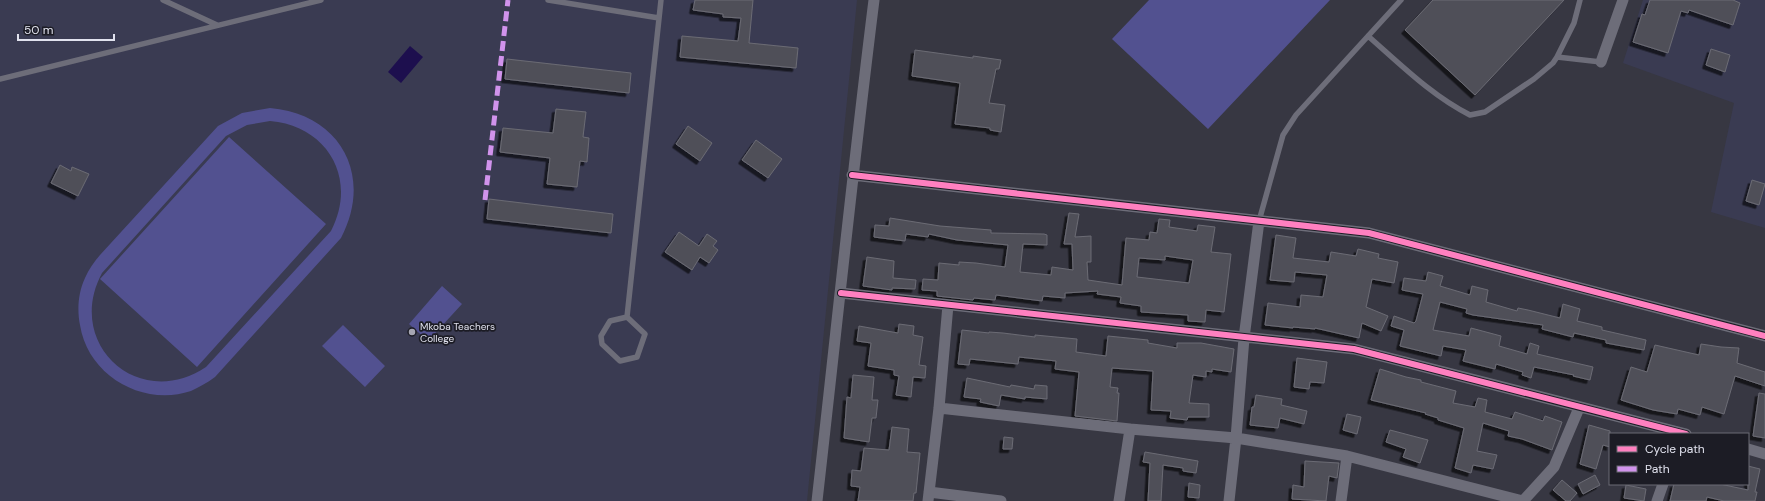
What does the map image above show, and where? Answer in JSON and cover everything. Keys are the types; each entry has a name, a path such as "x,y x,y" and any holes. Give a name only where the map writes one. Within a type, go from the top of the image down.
{"street":[{"path":"817,501 841,294 852,175 874,0"},
{"path":"1602,62 1623,0"},
{"path":"852,175 1379,235 1765,336"},
{"path":"1229,501 1244,338 1259,221"},
{"path":"841,294 1366,351 1678,433"},
{"path":"948,305 939,408 929,496 1002,501"},
{"path":"939,408 1130,429 1236,438 1347,456 1523,501 1554,467 1579,408"},
{"path":"1119,501 1130,429"},
{"path":"1749,449 1765,454"},
{"path":"1341,501 1347,456"},
{"path":"1657,501 1663,485"}],"lane":[{"path":"163,0 218,25"},
{"path":"0,79 322,0"},
{"path":"548,0 659,18"},
{"path":"627,317 661,0"},
{"path":"1259,221 1286,128 1296,115 1401,0"},
{"path":"1368,36 1413,76 1451,106 1470,115 1485,112 1534,79 1553,63 1558,57 1574,22 1580,0"},
{"path":"1558,57 1602,62"},
{"path":"627,317 645,334 637,357 620,361 602,344 601,336 610,321 627,317"}],"shaded area":[{"name":"Mkoba Teachers College","path":"0,0 857,0 807,501 0,501"},
{"path":"1149,0 1330,0 1208,129 1112,39"},
{"path":"1643,0 1765,0 1765,228 1711,212 1734,103 1623,63"},
{"path":"410,46 423,57 401,83 388,72"},
{"path":"270,108 295,113 315,122 332,135 344,152 351,171 354,192 350,215 341,238 215,377 191,391 173,395 155,395 137,391 120,383 106,373 94,359 85,343 80,325 79,313 79,302 83,284 90,269 100,255 218,126 242,113","holes":["270,121 290,125 308,133 322,144 332,158 339,175 341,193 339,212 331,231 206,367 181,379 156,381 134,376 115,364 101,346 93,324 93,299 102,273 226,136 247,125"]},
{"path":"229,137 326,224 197,367 100,279"},
{"path":"442,286 462,304 428,341 409,324"},
{"path":"343,325 385,366 365,387 322,346"}],"building":[{"path":"695,0 753,0 749,43 798,48 796,68 680,57 682,36 738,41 741,18 723,17 723,14 693,10"},
{"path":"1433,0 1564,0 1475,95 1405,30"},
{"path":"1650,0 1733,0 1740,3 1733,25 1689,10 1688,13 1681,11 1668,53 1633,42 1642,14 1645,15"},
{"path":"1711,49 1730,55 1725,72 1706,65"},
{"path":"915,50 973,58 973,56 1001,60 999,69 996,69 989,103 1005,105 1001,132 990,130 990,128 955,124 960,83 912,76"},
{"path":"507,59 631,73 629,93 505,79"},
{"path":"556,109 586,112 583,137 589,138 587,162 580,161 577,187 547,184 550,158 500,152 503,128 553,133"},
{"path":"688,126 712,143 700,161 676,144"},
{"path":"756,140 782,159 768,178 742,160"},
{"path":"60,165 71,171 72,167 89,174 78,196 51,183"},
{"path":"1752,180 1765,184 1759,205 1746,201"},
{"path":"489,199 613,214 611,233 487,219"},
{"path":"1069,213 1079,214 1075,237 1091,236 1091,262 1087,262 1088,280 1122,285 1126,238 1149,240 1150,232 1157,233 1159,219 1170,220 1169,227 1197,231 1198,225 1215,227 1211,252 1231,254 1224,312 1206,310 1205,322 1188,321 1188,315 1141,312 1141,306 1120,303 1121,297 1097,294 1098,291 1065,293 1065,298 1043,296 1042,301 996,295 995,300 974,298 973,300 937,296 937,291 922,290 923,279 938,280 939,263 959,265 959,262 976,263 1005,267 1008,245 957,240 929,234 928,237 906,234 905,241 874,237 875,225 889,226 890,218 940,226 991,230 991,233 1044,234 1047,235 1047,245 1023,244 1020,272 1051,275 1052,267 1073,270 1072,244 1064,244","holes":["1165,256 1193,260 1189,283 1137,277 1139,258 1165,260"]},
{"path":"679,232 699,246 707,234 717,241 713,246 718,250 709,263 700,257 692,270 665,252"},
{"path":"1276,235 1296,238 1293,258 1329,262 1331,252 1356,256 1358,249 1379,254 1378,258 1398,262 1394,283 1372,279 1366,307 1388,316 1381,331 1362,323 1359,338 1315,328 1293,328 1265,325 1268,303 1300,307 1301,295 1323,297 1327,275 1295,272 1294,282 1270,280"},
{"path":"867,257 894,261 893,278 916,280 915,289 892,288 892,290 863,286"},
{"path":"1428,272 1443,276 1440,286 1470,295 1472,286 1488,290 1486,302 1517,311 1518,308 1560,318 1563,304 1580,309 1577,321 1602,327 1602,330 1646,340 1644,350 1606,343 1606,340 1574,333 1573,337 1542,329 1543,325 1473,315 1466,313 1467,309 1440,302 1433,330 1469,336 1471,328 1501,336 1499,346 1527,354 1530,343 1539,346 1537,354 1593,367 1590,380 1573,376 1574,375 1534,367 1531,378 1522,375 1523,372 1496,364 1495,369 1463,361 1466,350 1443,346 1441,356 1400,346 1404,330 1391,326 1394,316 1414,323 1416,321 1423,294 1402,290 1404,278 1426,281"},
{"path":"899,324 914,326 913,335 923,337 919,365 926,366 925,378 913,377 911,397 896,395 899,376 894,375 894,370 868,366 871,343 857,341 859,326 898,333"},
{"path":"962,330 1035,337 1035,335 1077,339 1076,352 1106,356 1108,336 1148,340 1148,343 1177,348 1177,343 1201,343 1234,349 1231,372 1212,369 1212,372 1206,371 1206,377 1193,375 1189,403 1209,404 1209,417 1188,417 1187,420 1170,418 1171,411 1151,410 1153,371 1112,368 1110,387 1118,388 1117,393 1119,393 1117,421 1075,416 1079,372 1055,369 1056,361 1019,357 1018,364 970,359 969,365 958,364"},
{"path":"1701,344 1739,348 1737,363 1765,372 1765,386 1735,376 1724,414 1702,407 1700,415 1678,409 1677,414 1653,410 1621,400 1631,367 1647,372 1655,345 1699,355"},
{"path":"1297,358 1327,362 1324,383 1310,382 1309,389 1294,387"},
{"path":"1380,369 1456,391 1453,403 1475,407 1478,398 1487,400 1485,412 1512,419 1515,412 1543,421 1545,416 1562,422 1552,450 1522,439 1508,436 1509,431 1483,423 1477,451 1497,455 1493,469 1473,465 1471,473 1455,468 1464,428 1438,420 1438,418 1425,414 1426,413 1371,400"},
{"path":"853,375 874,377 872,400 878,400 876,418 872,418 869,442 844,438 847,397 851,398"},
{"path":"967,378 1010,387 1011,385 1034,389 1035,385 1047,386 1047,399 1025,397 1025,399 1001,395 999,406 980,402 981,399 964,397"},
{"path":"1759,393 1765,394 1765,438 1753,436"},
{"path":"1256,395 1282,399 1281,405 1307,411 1304,424 1280,418 1278,428 1250,425 1252,407 1254,407"},
{"path":"1347,414 1361,417 1357,434 1343,430"},
{"path":"1589,425 1610,431 1609,447 1603,445 1596,469 1580,464"},
{"path":"892,427 909,429 907,452 920,453 916,493 914,493 913,501 858,501 860,487 851,486 852,470 861,471 864,448 889,450"},
{"path":"1390,430 1428,440 1420,463 1403,457 1406,449 1386,442"},
{"path":"1004,437 1013,438 1012,449 1003,449"},
{"path":"1145,452 1198,461 1196,473 1183,471 1183,468 1163,465 1161,501 1148,501 1150,463 1143,462"},
{"path":"1305,461 1339,463 1337,478 1329,476 1326,501 1292,499 1293,485 1304,487"},
{"path":"1749,466 1760,469 1755,492 1757,492 1755,501 1724,501 1707,497 1706,501 1670,501 1674,485 1725,485 1748,490"},
{"path":"1595,475 1600,485 1583,494 1578,484"},
{"path":"1562,480 1577,493 1570,501 1566,501 1553,490"},
{"path":"1189,483 1200,485 1199,498 1188,497"},
{"path":"1626,485 1646,489 1644,501 1624,498"}],"marked path":[{"path":"485,200 508,0"}],"cycle path":[{"path":"852,175 1369,233 1765,336"},
{"path":"841,293 1354,349 1682,433"}],"place":[{"name":"Mkoba Teachers College","path":"412,332"}]}
